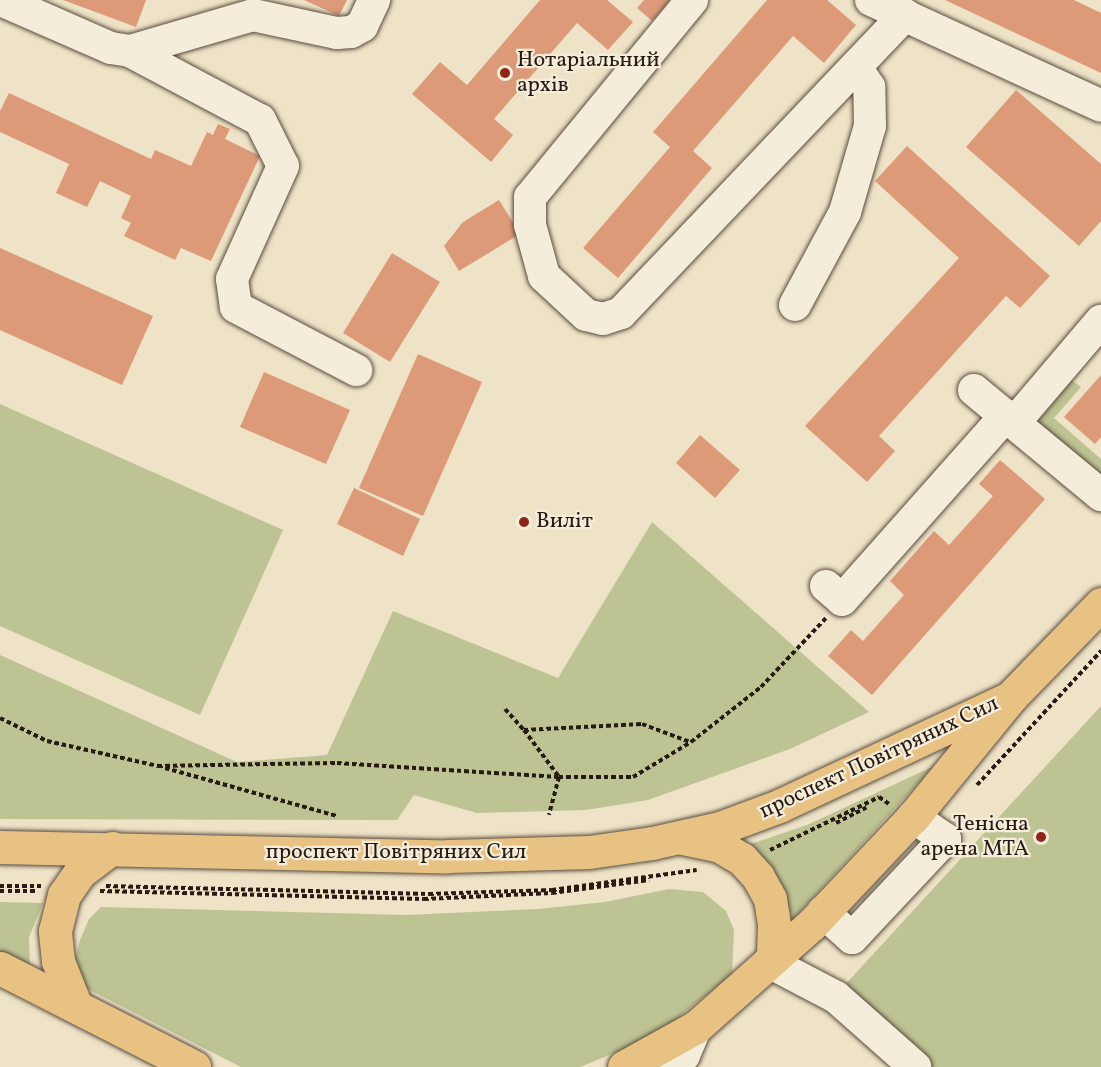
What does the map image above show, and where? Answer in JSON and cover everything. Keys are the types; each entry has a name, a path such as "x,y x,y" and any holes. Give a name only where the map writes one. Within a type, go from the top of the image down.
{"main road":[{"name":"проспект Повітряних Сил","path":"624,1067 696,1027 823,912 913,817 1010,698 1101,604"},
{"name":"проспект Повітряних Сил","path":"0,847 448,856 589,852 720,828 779,806 1010,698"},
{"name":"проспект Повітряних Сил","path":"678,837 720,846 741,859 758,877 770,899 774,925 771,960"},
{"path":"75,1004 58,961 55,931 67,891 80,872 112,848"},
{"path":"0,968 75,1004 189,1066"}],"street":[{"path":"2,0 111,48 130,51 260,120 283,166 232,279 236,307 356,370"},
{"path":"130,51 253,15 337,33 351,32 362,26 374,0"},
{"path":"692,0 530,197 530,225 544,276 586,315 603,319 621,313 905,15"},
{"path":"870,0 1101,106"},
{"path":"795,305 845,212 870,126 869,87 855,67"},
{"path":"834,593 1011,419 1101,321"},
{"path":"974,390 1101,495"},
{"path":"771,960 836,997 915,1067"},
{"path":"673,1067 684,1055 696,1027"}],"path":[{"path":"158,766 336,763 559,777 633,777 690,742 761,687 834,593"},
{"path":"505,709 524,730 559,777"},
{"path":"0,718 47,741 158,766 337,816"},
{"path":"524,730 642,724 690,742"},
{"path":"549,815 559,777"}],"green space":[{"path":"1063,374 1081,387 1054,418 1101,459 1101,489 1024,420"},
{"path":"0,404 283,530 200,715 0,626"},
{"path":"652,522 869,712 790,749 648,800 586,810 477,813 414,795 397,820 0,819 0,655 237,762 327,755 393,611 558,678"},
{"name":"Тенісна арена МТА","path":"1101,706 1101,1067 931,1067 842,988"},
{"path":"934,766 793,919 775,876 745,846 807,825"},
{"path":"669,889 703,892 726,911 734,930 732,974 655,1036 580,1067 241,1067 78,984 75,960 80,940 89,919 101,907 406,915 538,909 605,902"},
{"path":"0,902 43,903 29,937 30,969 0,953"}],"building":[{"path":"63,0 146,0 136,27"},
{"path":"304,0 347,0 339,16"},
{"name":"Нотаріальний архів","path":"540,0 607,0 633,22 608,50 577,23 494,119 513,135 491,162 412,94 440,62 467,85"},
{"path":"644,0 670,0 652,21 637,8"},
{"path":"767,0 827,0 856,25 824,63 793,36 693,151 712,168 618,278 583,248 670,147 653,132"},
{"path":"945,0 1074,0 1101,13 1101,73"},
{"path":"1016,90 1101,164 1101,221 1079,246 966,147"},
{"path":"9,93 151,159 155,150 191,166 207,132 213,135 218,124 230,129 225,139 260,156 211,261 181,248 175,260 124,236 131,223 121,218 131,196 100,181 87,207 56,193 69,164 0,132 0,111"},
{"path":"907,146 1050,276 1020,308 1006,296 879,436 895,451 867,482 805,426 959,258 875,181"},
{"path":"499,200 520,234 459,271 444,246 463,222"},
{"path":"0,248 153,316 122,385 0,330"},
{"path":"392,253 440,282 390,362 343,333"},
{"path":"418,354 482,382 423,516 359,488"},
{"path":"264,372 350,410 326,464 240,427"},
{"path":"1101,375 1101,437 1095,444 1064,417"},
{"path":"700,435 740,470 715,498 676,463"},
{"path":"1000,460 1045,499 872,695 828,656 851,630 863,641 904,595 890,581 934,531 949,545 993,496 979,484"},
{"path":"354,488 420,519 403,556 337,524"}],"place":[{"name":"Нотаріальний архів","path":"505,73"},
{"name":"Виліт","path":"524,522"},
{"name":"Тенісна арена МТА","path":"1041,837"}]}
